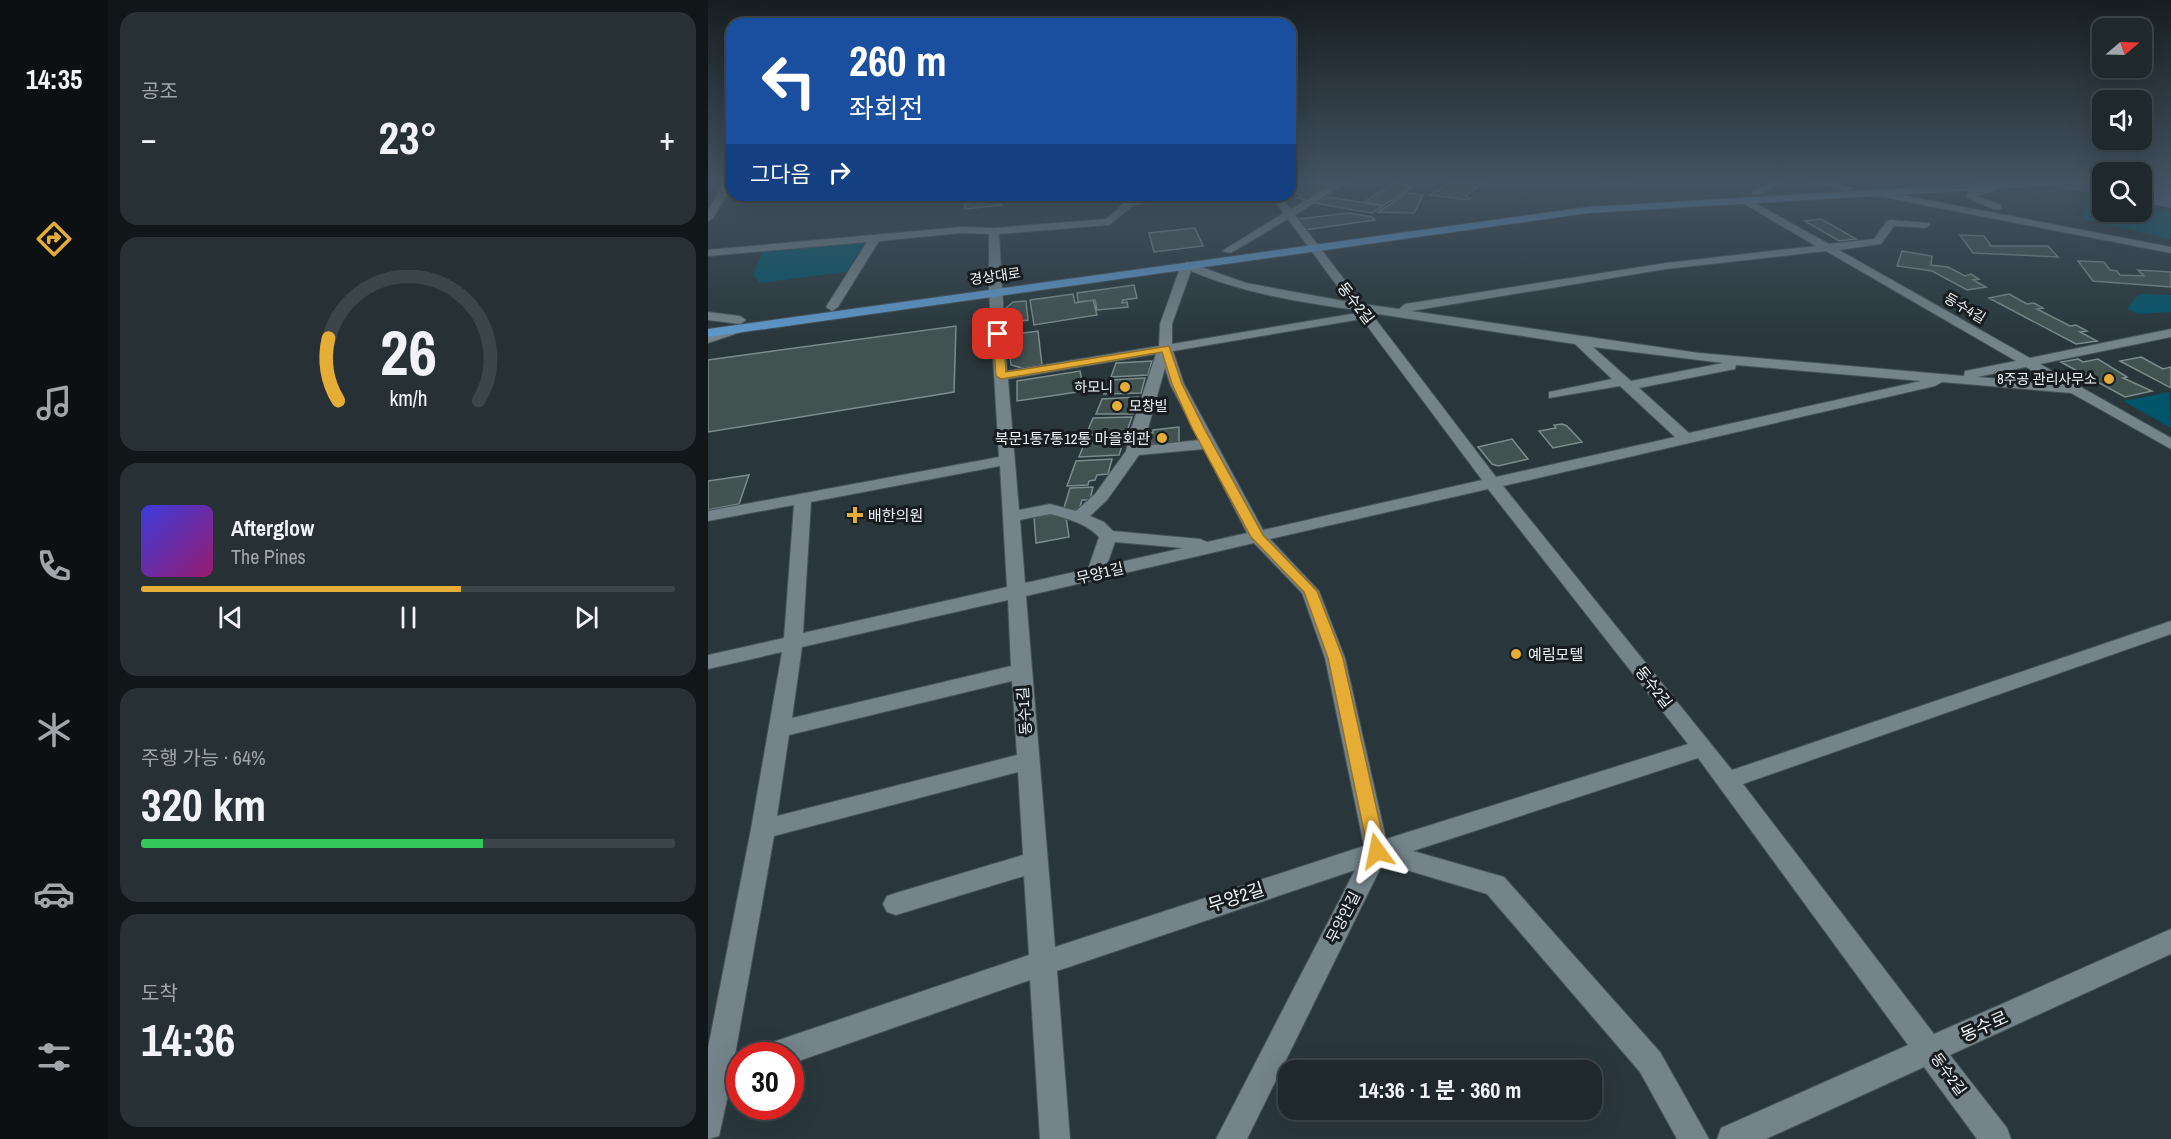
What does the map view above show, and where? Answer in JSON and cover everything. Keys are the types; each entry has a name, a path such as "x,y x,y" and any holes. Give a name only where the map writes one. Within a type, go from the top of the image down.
{"main road":[{"name":"경상대로","path":"708,333 832,307 1188,265 1367,234"},
{"name":"경상대로","path":"708,325 739,325 1227,251 1386,234"}],"street":[{"path":"708,253 922,234"},
{"name":"동수1길","path":"994,234 995,287 1055,1139"},
{"path":"1227,251 1254,234"},
{"name":"동수2길","path":"1303,234 1492,483 1703,748 1996,1139"},
{"name":"동수4길","path":"1804,234 2171,444"},
{"path":"1389,311 1666,266 1764,253 1830,249 1877,242 1883,234"},
{"path":"2089,234 2171,250"},
{"path":"2129,234 2171,242"},
{"path":"832,307 875,238"},
{"path":"1362,311 1248,286 1206,274 1188,265 1166,324 1166,348 1177,384 1206,444 1258,537 1310,591 1335,658 1377,851 1495,885 1650,1062 1694,1139"},
{"path":"1001,376 1362,311 1389,311 1579,341 1749,362 2077,389"},
{"path":"708,316 739,325"},
{"path":"708,339 739,325"},
{"name":"무양1길","path":"708,662 2028,361 2171,333"},
{"path":"1579,341 1686,439"},
{"path":"1079,517 1101,497 1134,451 1138,429 1166,348"},
{"path":"1554,395 1749,362"},
{"path":"1134,451 1206,444"},
{"path":"708,516 1007,460"},
{"path":"708,1125 722,1074 793,643 803,499"},
{"path":"1011,518 1050,509 1079,517 1098,526 1108,536 1219,546"},
{"path":"1095,574 1108,536"},
{"path":"1727,781 2171,627"},
{"path":"779,729 1022,671"},
{"name":"무양2길","path":"804,1045 1042,962 1377,851 1703,748"},
{"path":"763,829 1028,761"},
{"name":"무양안길","path":"1231,1139 1377,851"},
{"path":"896,904 1035,862"},
{"name":"동수로","path":"1746,1136 2171,941"}],"shaded area":[{"path":"2149,234 2171,234 2171,239"},
{"path":"865,242 846,272 760,283 753,275 763,250"},
{"path":"2171,295 2171,312 2139,314 2127,309 2137,296"},
{"path":"2169,392 2171,428 2123,401"}],"building":[{"path":"1149,234 1198,234 1203,246 1154,252"},
{"path":"1827,234 1848,234 1856,239 1839,241"},
{"path":"1960,235 1984,236 1991,246 2048,246 2058,257 1973,253"},
{"path":"1902,251 1932,256 1931,265 1948,267 1965,276 1971,274 1979,279 1973,280 1986,287 1967,290 1932,271 1897,266"},
{"path":"2078,261 2104,262 2110,270 2117,271 2120,275 2144,276 2138,270 2171,272 2171,287 2093,281"},
{"path":"1134,285 1137,298 1123,300 1122,303 1127,302 1128,307 1097,310 1095,300 1078,302 1077,293"},
{"path":"1073,294 1075,303 1093,300 1097,315 1034,325 1030,300"},
{"path":"2009,294 2027,304 2034,303 2043,308 2037,309 2070,326 2076,325 2087,331 2080,332 2097,341 2076,344 1989,298"},
{"path":"1026,301 1028,320 1007,323 1006,308 1013,302"},
{"path":"956,326 954,392 708,432 708,360"},
{"path":"1038,331 1042,365 1022,368 1011,365 1008,335"},
{"path":"2141,357 2163,369 2171,367 2171,388 2120,361"},
{"name":"8주공 관리사무소","path":"2078,359 2083,362 2098,359 2127,377 2123,378 2152,391 2125,397 2061,362"},
{"path":"1152,361 1148,375 1111,377 1116,363"},
{"path":"1080,371 1084,391 1017,401 1017,381"},
{"name":"하모니","path":"1145,378 1141,393 1104,394 1110,380"},
{"name":"모창빌","path":"1138,397 1133,414 1096,414 1102,399"},
{"path":"1132,417 1126,434 1086,435 1093,418"},
{"path":"1554,425 1567,426 1582,442 1553,448 1539,431 1556,428"},
{"name":"북문1통7통12통 마을회관","path":"1179,427 1179,444 1154,447 1154,444 1145,445 1145,433"},
{"path":"1125,437 1119,455 1079,457 1086,439"},
{"path":"1512,439 1528,459 1498,466 1492,464 1478,447"},
{"path":"1112,459 1108,474 1097,475 1095,480 1089,481 1088,485 1067,486 1076,461"},
{"path":"749,475 739,504 708,510 708,481"},
{"path":"1093,487 1090,500 1082,500 1079,510 1063,511 1070,488"},
{"path":"1053,514 1066,517 1069,537 1036,543 1034,517"}],"place":[{"name":"8주공 관리사무소","path":"2109,379"},
{"name":"하모니","path":"1125,387"},
{"name":"모창빌","path":"1117,406"},
{"name":"북문1통7통12통 마을회관","path":"1162,438"},
{"name":"배한의원","path":"855,515"},
{"name":"예림모텔","path":"1516,654"}],"route":[{"path":"998,334 1001,376 1166,348 1177,384 1198,428 1258,537 1310,591 1335,658 1377,851"}]}
